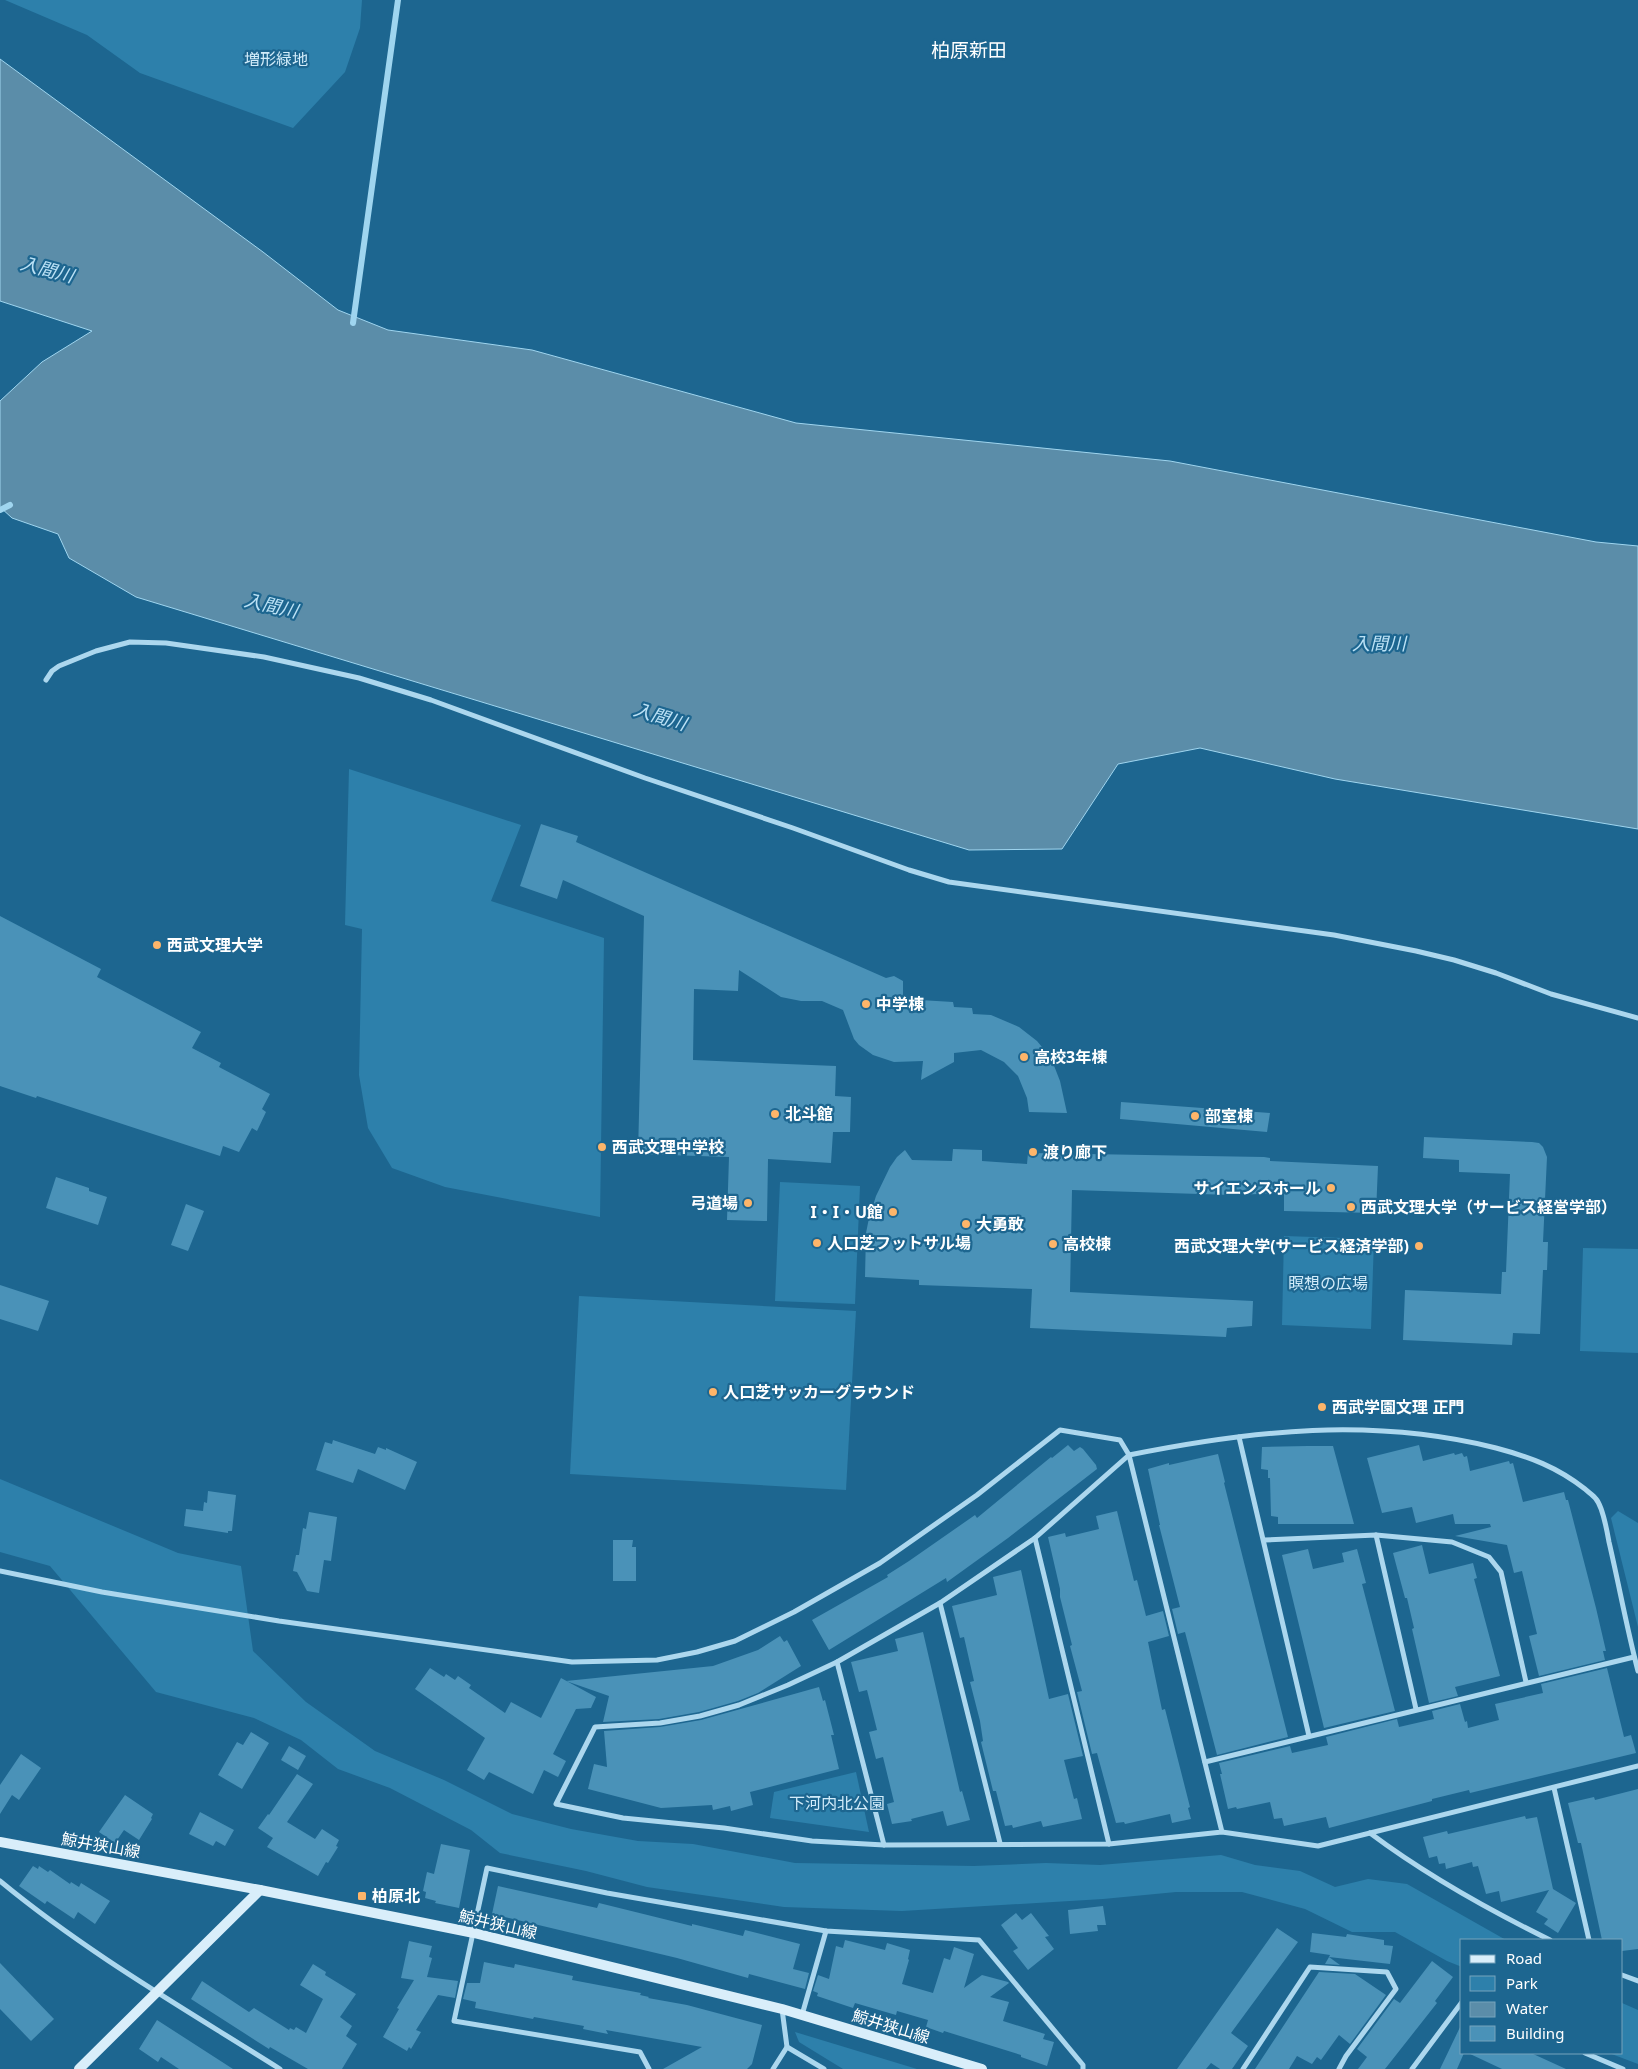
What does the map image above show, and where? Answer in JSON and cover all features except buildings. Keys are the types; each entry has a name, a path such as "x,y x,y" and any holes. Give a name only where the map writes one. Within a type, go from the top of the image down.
{"main road":[{"name":"鯨井狭山線","path":"0,1842 474,1932 782,2009 982,2069"},
{"path":"79,2069 260,1890"}],"street":[{"path":"46,680 52,671 59,666 96,651 130,642 166,643 273,660 359,678 431,700 645,778 909,870 949,882 1316,933 1416,951 1454,960 1496,973 1551,994 1638,1018"},
{"path":"1638,1672 1605,1524 1597,1499 1568,1476 1529,1456 1450,1437 1417,1432 1361,1429 1304,1430 1239,1437 1183,1444 1129,1455 1035,1538 940,1602 837,1662 788,1685 731,1708 660,1723 595,1727 556,1804 624,1818 724,1828 812,1841 884,1845 1109,1844 1222,1832 1318,1846 1638,1766"},
{"path":"0,1571 102,1592 279,1621 572,1662 657,1660 697,1652 735,1641 802,1608 880,1563 977,1495 1060,1430 1120,1440 1129,1455 1222,1832"},
{"path":"1239,1437 1309,1736"},
{"path":"1264,1540 1376,1535 1452,1542 1489,1556 1501,1572 1526,1682"},
{"path":"1376,1535 1416,1709"},
{"path":"1035,1538 1109,1844"},
{"path":"940,1602 1000,1843"},
{"path":"1205,1762 1634,1657"},
{"path":"837,1662 884,1845"},
{"path":"1554,1788 1589,1939"},
{"path":"1370,1832 1432,1875 1504,1917 1548,1939"},
{"path":"649,2069 640,2052 454,2021 487,1868 607,1893 826,1931 979,1940 1083,2065 1083,2069"},
{"path":"0,1881 48,1920 98,1955 280,2069"},
{"path":"802,2015 826,1931"},
{"path":"1243,2069 1310,1967 1387,1972 1396,1989 1346,2056 1339,2069"},
{"path":"1623,1974 1638,1982"},
{"path":"1412,2069 1460,2005"},
{"path":"773,2069 787,2047 782,2009"},
{"path":"787,2047 824,2069"},
{"path":"1587,2054 1624,2069"}],"green space":[{"name":"増形緑地","path":"5,0 362,0 360,28 345,72 293,128 140,73 87,35"},
{"path":"349,769 521,825 491,901 604,938 600,1217 445,1187 392,1168 368,1128 359,1075 362,929 345,925"},
{"name":"人口芝フットサル場","path":"780,1182 860,1186 855,1304 775,1301"},
{"name":"瞑想の広場","path":"1284,1236 1374,1239 1371,1329 1282,1325"},
{"path":"1583,1248 1638,1249 1638,1353 1580,1351"},
{"name":"人口芝サッカーグラウンド","path":"579,1296 856,1311 846,1490 570,1474"},
{"path":"0,1479 178,1553 241,1566 253,1651 306,1702 375,1751 444,1780 512,1814 571,1829 638,1841 693,1844 795,1863 974,1866 1046,1863 1100,1865 1221,1855 1255,1865 1300,1871 1335,1887 1368,1879 1407,1884 1504,1939 1460,1939 1460,1966 1395,1932 1352,1932 1305,1909 1242,1892 1176,1892 1103,1899 902,1911 784,1907 647,1887 586,1871 500,1853 471,1830 390,1788 338,1769 301,1740 254,1718 156,1692 50,1566 0,1552"},
{"path":"1618,1511 1638,1523 1638,1627 1611,1518"},
{"name":"下河内北公園","path":"856,1772 869,1832 770,1818 774,1792"},
{"path":"1623,2003 1638,2010 1638,2064 1612,2054 1623,2054"},
{"path":"795,2032 917,2069 843,2069 799,2042"}],"water":[{"name":"入間川","path":"0,59 263,252 338,310 388,330 532,350 796,423 1170,461 1596,542 1638,546 1638,829 1335,779 1200,748 1118,764 1062,849 969,850 136,597 69,558 58,534 12,518 0,507 0,401 42,362 92,331 0,301"}],"waterway":[{"path":"353,323 398,0"},
{"path":"0,510 10,505"}],"place":[{"name":"西武文理大学","path":"157,945"},
{"name":"中学棟","path":"866,1004"},
{"name":"高校3年棟","path":"1024,1057"},
{"name":"北斗館","path":"775,1114"},
{"name":"部室棟","path":"1195,1116"},
{"name":"西武文理中学校","path":"602,1147"},
{"name":"渡り廊下","path":"1033,1152"},
{"name":"サイエンスホール","path":"1331,1188"},
{"name":"弓道場","path":"748,1203"},
{"name":"西武文理大学（サービス経営学部）","path":"1351,1207"},
{"name":"I・I・U館","path":"893,1212"},
{"name":"大勇敢","path":"966,1224"},
{"name":"人口芝フットサル場","path":"817,1243"},
{"name":"高校棟","path":"1053,1244"},
{"name":"西武文理大学(サービス経済学部)","path":"1419,1246"},
{"name":"人口芝サッカーグラウンド","path":"713,1392"},
{"name":"西武学園文理 正門","path":"1322,1407"},
{"name":"柏原北","path":"362,1896"}],"district":[{"name":"柏原新田","path":"969,50"}]}
